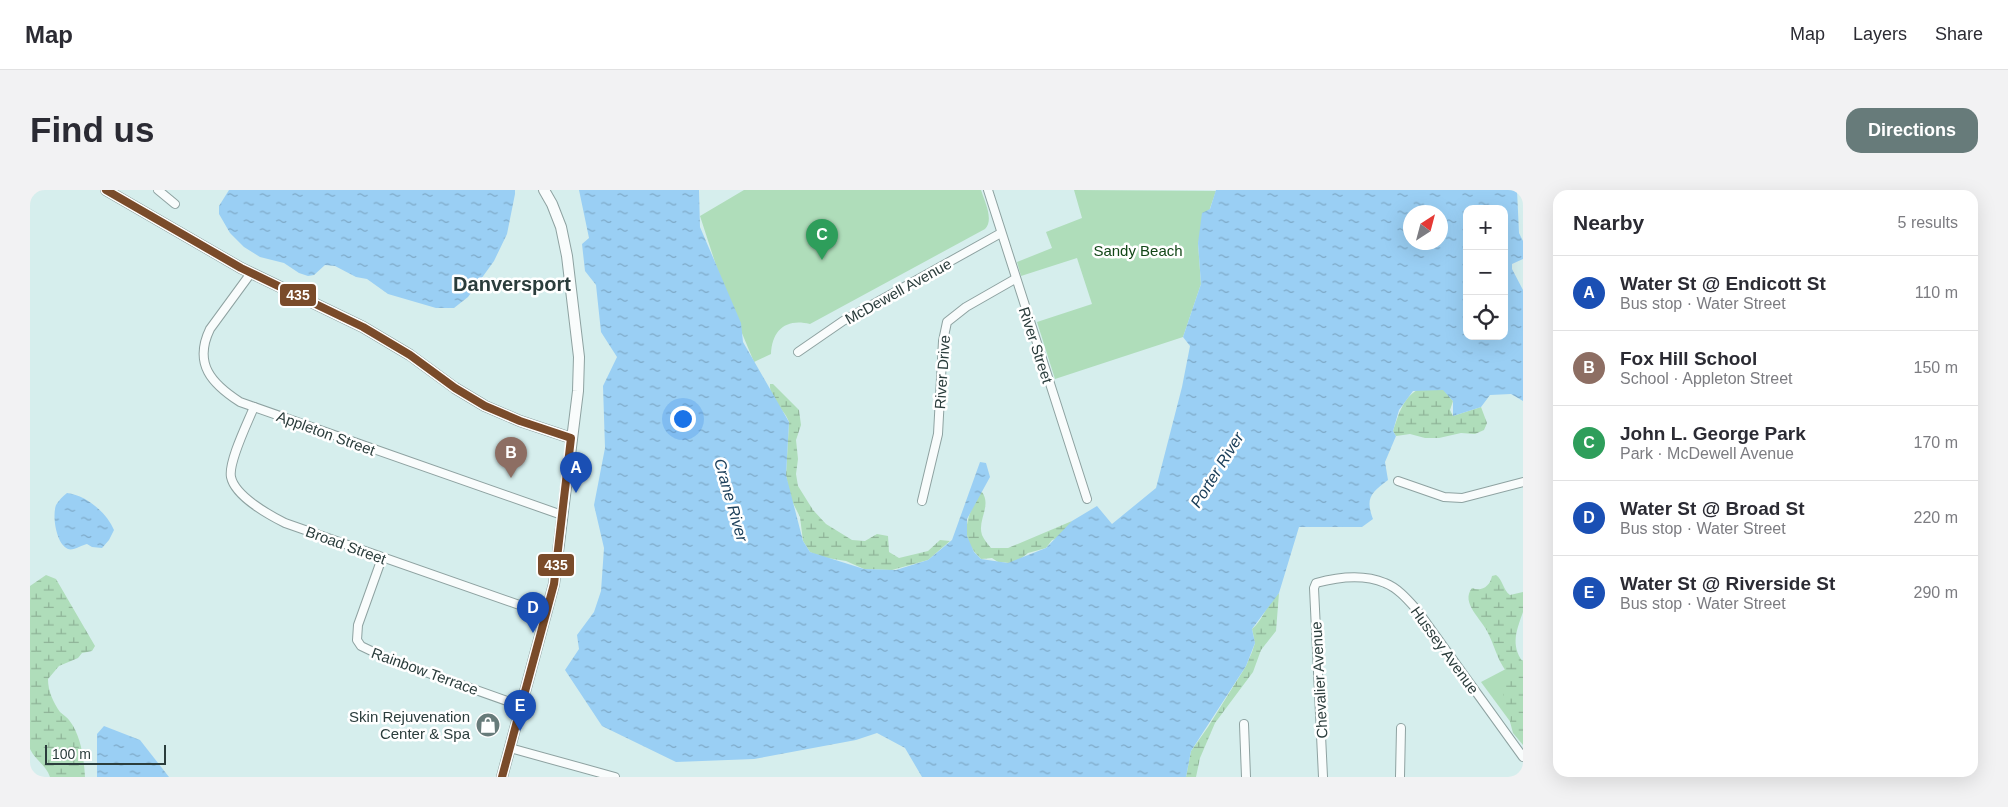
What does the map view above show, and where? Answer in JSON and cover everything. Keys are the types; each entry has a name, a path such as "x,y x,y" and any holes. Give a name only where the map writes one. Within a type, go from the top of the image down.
{"main road":[{"path":"106,190 251,274 363,326 410,355 454,388 485,406 520,421 571,438"},
{"path":"502,777 554,584 578,391 578,340 564,241 554,210 544,190"}],"street":[{"path":"158,190 175,204"},
{"name":"River Street","path":"988,190 1087,499"},
{"name":"McDewell Avenue","path":"798,352 843,321 1001,233"},
{"name":"Appleton Street","path":"251,274 210,330 206,339 203,351 207,371 212,380 222,390 240,402 562,515"},
{"name":"River Drive","path":"922,501 938,434 943,341 947,322 966,307 1015,279"},
{"name":"Broad Street","path":"254,407 237,449 230,476 235,486 245,497 270,516 382,558 545,614"},
{"path":"1398,481 1444,497 1462,498 1523,482"},
{"name":"Rainbow Terrace","path":"382,558 358,624 357,640 361,646 386,658 521,706"},
{"name":"Hussey Avenue","path":"1316,584 1334,578 1368,579 1385,583 1402,594 1422,617 1523,757"},
{"name":"Chevalier Avenue","path":"1316,584 1314,588 1323,777"},
{"path":"1244,724 1246,777"},
{"path":"1400,777 1401,728"},
{"path":"510,748 614,777"}],"green space":[{"path":"744,190 981,190 988,211 989,221 985,229 810,324 794,323 782,328 774,338 771,354 754,362 724,290 700,216"},
{"name":"Sandy Beach","path":"1074,190 1216,191 1198,243 1201,284 1183,337 1055,379 1037,322 1092,304 1077,258 1021,276 1017,262 1052,248 1046,232 1082,218"},
{"path":"770,384 773,384 799,410 801,425 796,440 798,486 813,510 826,524 852,540 865,541 877,534 888,536 889,552 899,558 928,551 940,540 950,541 928,560 892,570 864,569 846,561 821,557 810,552 803,541 800,517 790,497 786,475 789,422 774,400"},
{"path":"1421,388 1443,389 1453,401 1450,410 1453,416 1481,407 1487,423 1484,430 1475,434 1461,433 1439,438 1425,438 1410,434 1396,436 1393,431 1402,406 1415,391"},
{"path":"982,492 986,503 981,529 983,537 991,548 1008,548 1072,521 1061,537 1052,540 1046,548 1028,553 1018,561 1012,563 998,562 992,558 981,559 969,543 967,527 974,503 978,494"},
{"path":"46,575 56,579 95,646 92,651 82,653 78,658 59,666 48,679 50,692 55,704 73,726 79,740 83,755 85,777 50,777 30,749 30,586"},
{"path":"1496,575 1510,595 1523,592 1523,612 1517,631 1516,643 1519,656 1523,662 1523,745 1513,733 1510,722 1511,715 1506,706 1502,690 1503,686 1512,678 1500,661 1488,633 1470,605 1469,599 1472,588 1482,589 1489,583 1492,576"},
{"path":"1279,593 1276,631 1261,650 1253,672 1215,723 1200,758 1196,777 1186,777 1191,751 1246,666 1255,643 1252,629 1260,620 1271,601"},
{"path":"1523,660 1523,739 1481,682"}],"water":[{"path":"229,190 515,190 515,194 507,234 494,261 468,297 454,308 436,308 388,294 367,279 356,277 335,266 325,265 314,275 308,276 299,273 284,263 260,257 244,247 230,233 219,214 219,206"},
{"path":"579,190 699,190 700,227 741,323 743,342 789,422 786,475 803,541 810,552 864,569 896,570 928,560 952,540 980,462 986,463 990,477 967,519 967,536 974,552 981,559 1008,563 1046,548 1072,521 1097,506 1112,524 1156,488 1182,387 1190,346 1183,337 1201,284 1198,243 1202,213 1210,209 1216,190 1517,190 1519,233 1523,241 1523,259 1512,264 1512,269 1523,290 1523,401 1511,394 1490,395 1481,407 1453,416 1453,401 1443,390 1413,391 1399,410 1393,431 1396,436 1385,462 1388,480 1371,496 1370,506 1373,519 1362,527 1299,527 1279,593 1252,629 1255,643 1246,666 1191,751 1186,777 922,777 905,748 877,733 856,740 754,759 676,762 602,726 565,670 579,649 577,635 594,612 601,591 604,548 594,505 605,448 603,386 617,357 601,332 596,285 585,271 582,244 589,238"},
{"path":"67,493 74,494 88,501 101,511 111,524 114,530 102,548 92,547 87,544 75,549 68,549 61,542 54,516 57,503"},
{"path":"104,726 140,740 169,777 97,777 97,734"}],"transit line":[{"name":"435","path":"106,190 241,268 363,327 410,355 455,388 485,406 520,421 571,438 554,584 502,777"}],"place":[{"name":"John L. George Park","path":"822,260"},
{"name":"Fox Hill School","path":"511,478"},
{"name":"Water St @ Endicott St","path":"576,493"},
{"name":"Water St @ Broad St","path":"533,633"},
{"name":"Skin Rejuvenation Center & Spa","path":"488,725"},
{"name":"Water St @ Riverside St","path":"520,731"}],"district":[{"name":"Danversport","path":"512,284"}],"water label":[{"name":"Porter River","path":"1217,470"},
{"name":"Crane River","path":"731,500"}]}
